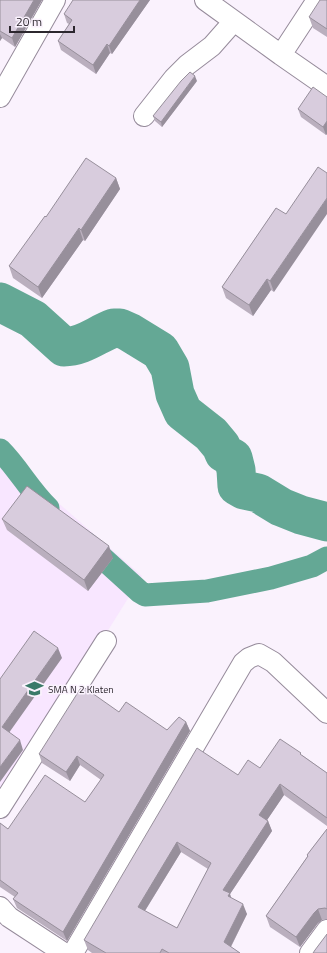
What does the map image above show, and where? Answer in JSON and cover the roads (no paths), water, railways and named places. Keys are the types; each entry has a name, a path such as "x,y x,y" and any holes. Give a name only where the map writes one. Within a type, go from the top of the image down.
{"street":[{"path":"0,97 55,0"},
{"path":"205,0 281,56 327,87"},
{"path":"281,56 318,0"},
{"path":"144,116 186,65 212,46 234,22"},
{"path":"0,808 106,641"},
{"path":"73,953 243,663 249,658 259,654 273,662 327,713"},
{"path":"3,918 64,953"},
{"path":"310,953 327,930"}],"waterway":[{"path":"0,302 33,319 64,347 84,343 114,328 120,328 160,351 170,368 175,394 183,412 211,434 221,446 224,453 233,458 236,470 237,486 244,490 258,493 281,507 301,515 327,522"},
{"path":"0,450 48,508"},
{"path":"86,543 145,595 207,591 271,578 312,566 327,558"}],"place":[{"name":"SMA N 2 Klaten","path":"35,689"}]}
